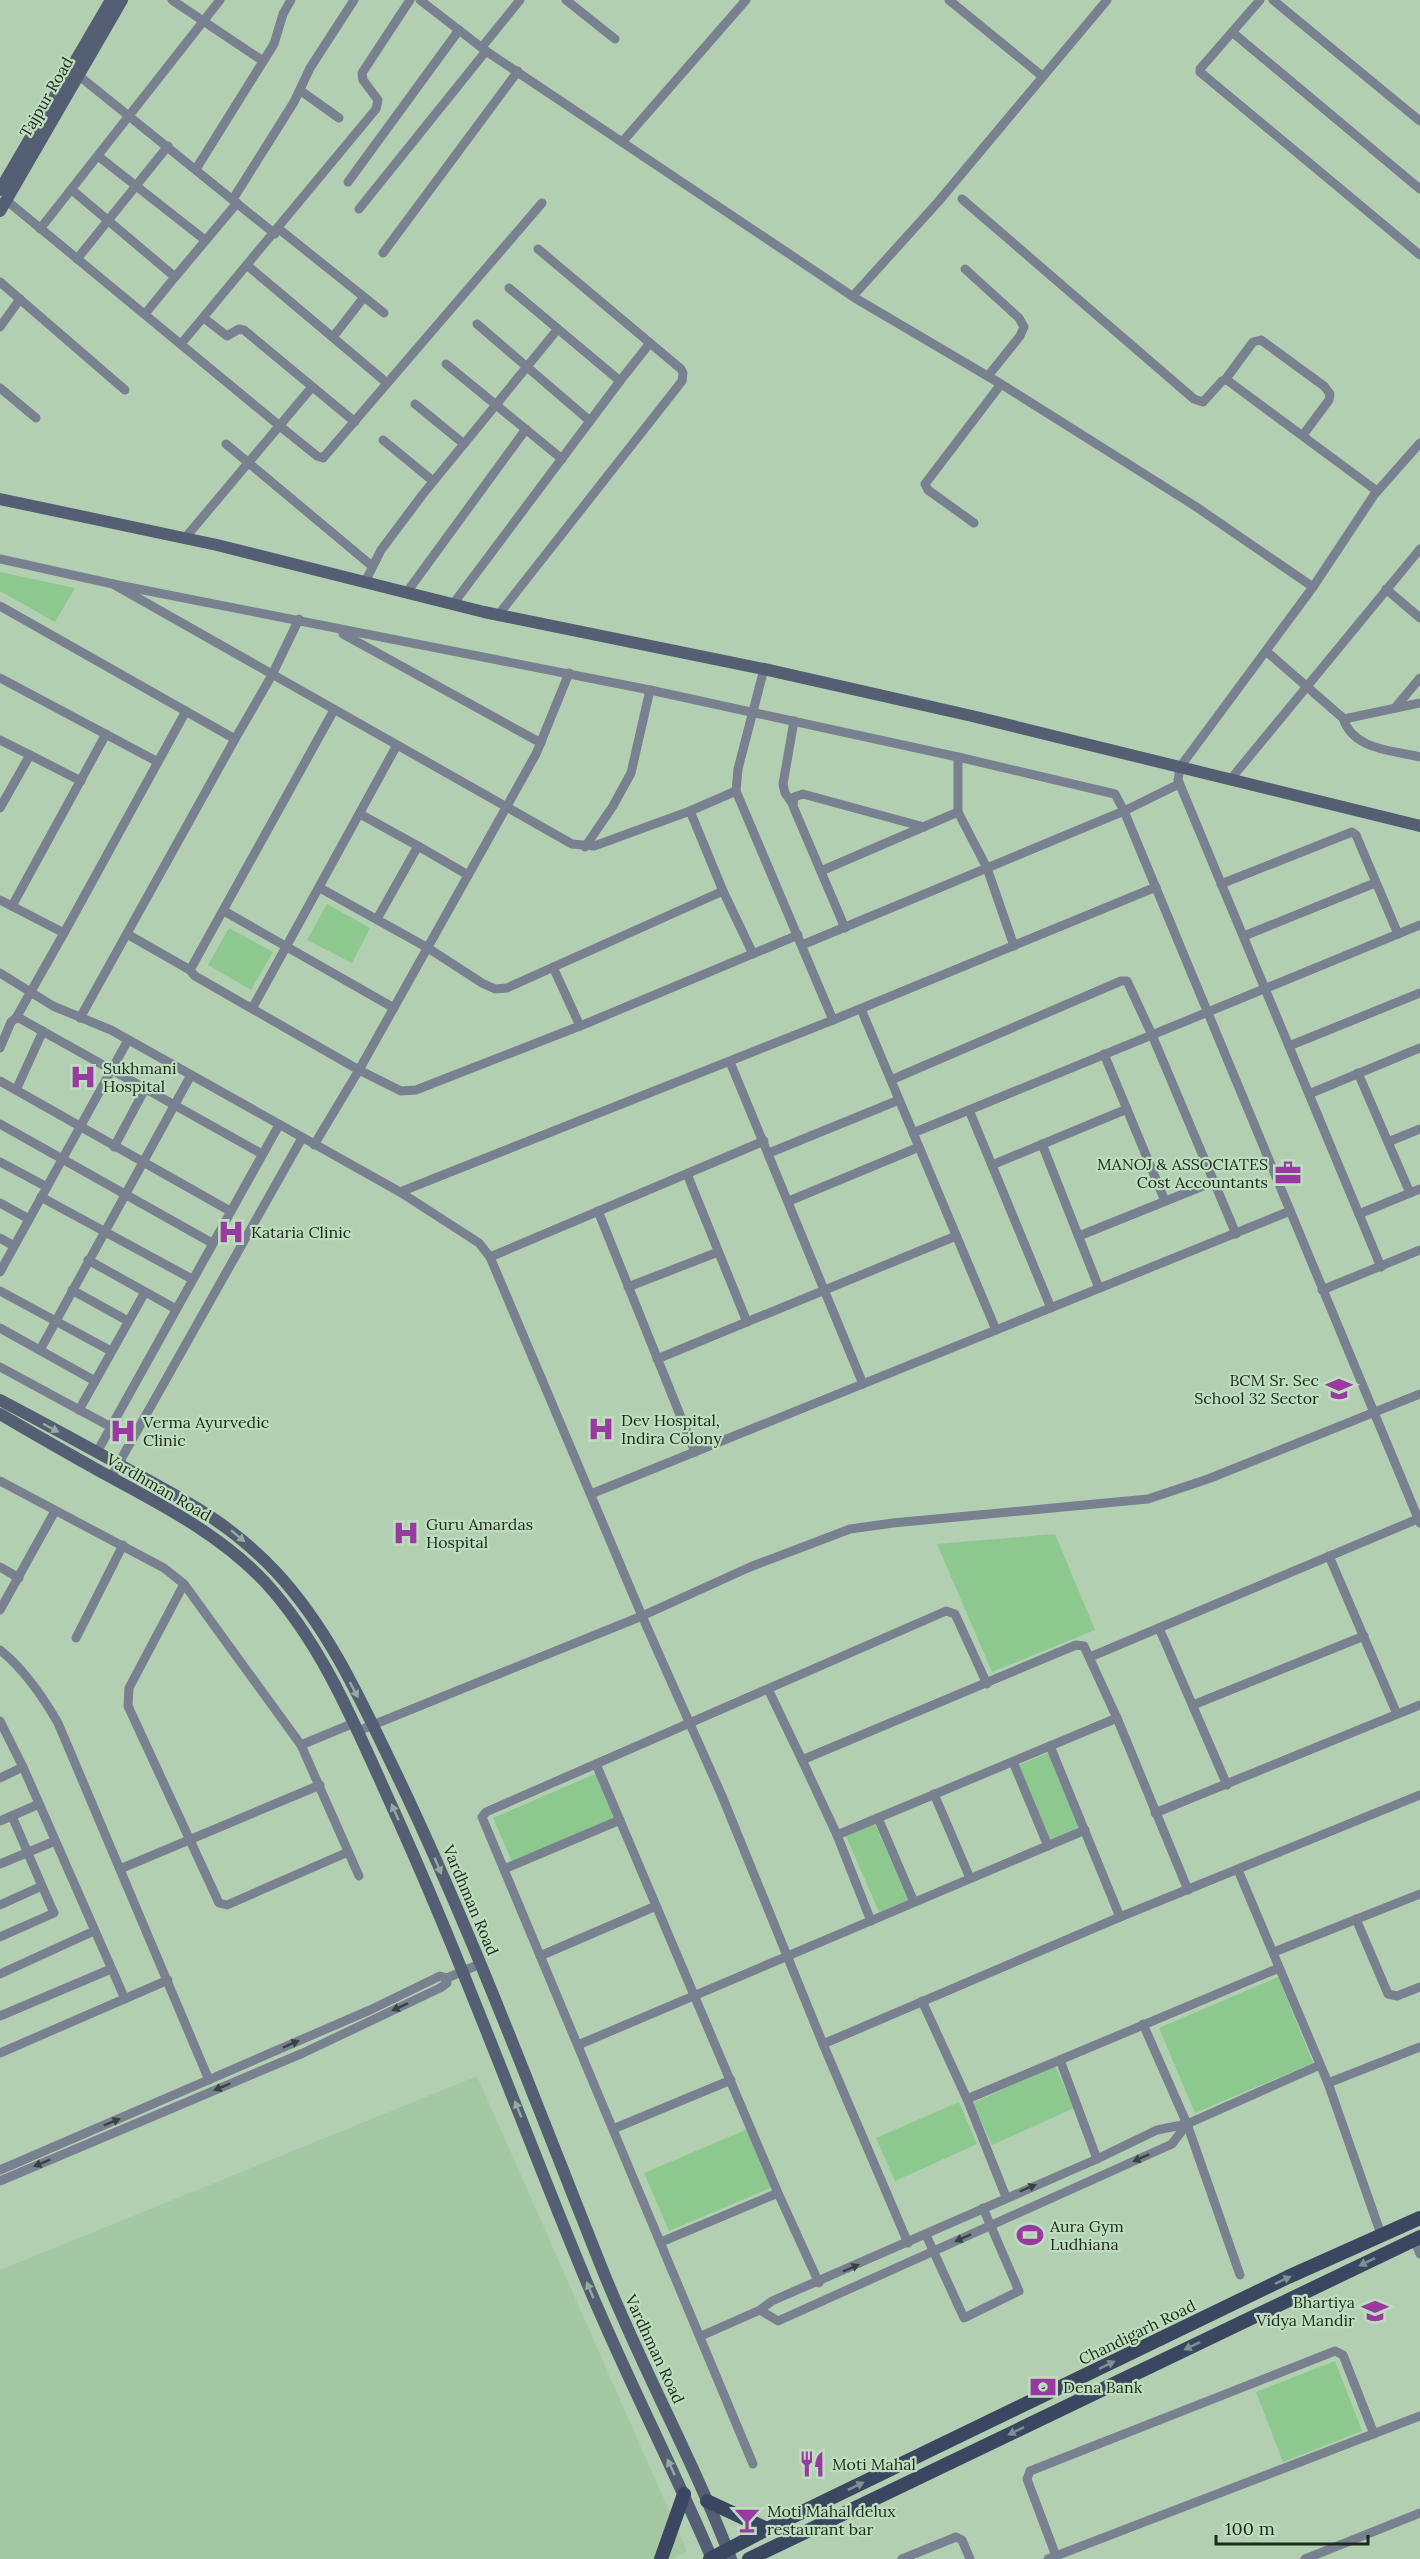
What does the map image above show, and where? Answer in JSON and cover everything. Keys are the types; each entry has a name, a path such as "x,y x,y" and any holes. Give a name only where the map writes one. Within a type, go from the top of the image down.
{"main road":[{"name":"Chandigarh Road","path":"711,2559 729,2554 767,2529 1277,2282 1420,2218"},
{"path":"749,2559 771,2553 1417,2238"},
{"path":"661,2559 684,2494"},
{"path":"707,2501 767,2529"}],"street":[{"name":"Tajpur Road","path":"2,201 111,0"},
{"name":"Tajpur Road","path":"11,181 122,0"},
{"path":"172,0 263,61"},
{"path":"40,229 220,0"},
{"path":"196,169 274,44 283,14 291,0"},
{"path":"145,314 235,201 301,91 310,68 354,0"},
{"path":"181,344 376,109 378,100 363,80 362,73 410,0"},
{"path":"420,0 484,49 853,296 988,376 1195,506 1314,587"},
{"path":"359,209 520,0"},
{"path":"566,0 615,39"},
{"path":"622,141 745,0"},
{"path":"949,0 1042,76"},
{"path":"853,296 938,202 1107,0"},
{"path":"1260,0 1200,69 1201,73 1420,255"},
{"path":"1273,0 1420,121"},
{"path":"348,182 459,30"},
{"path":"1232,32 1420,189"},
{"path":"383,253 518,71"},
{"path":"78,75 235,201 384,313"},
{"path":"301,91 339,118"},
{"path":"77,259 168,146"},
{"path":"98,156 205,240"},
{"path":"72,190 175,277"},
{"path":"962,199 1194,399 1203,402 1225,380 1253,342 1261,340 1324,386 1330,394 1329,400 1303,435"},
{"path":"2,201 40,229 317,456 323,458 542,202"},
{"path":"499,614 682,381 683,373 538,249"},
{"path":"248,266 387,383"},
{"path":"965,269 1019,318 1024,327 1020,336 988,376"},
{"path":"0,282 125,390"},
{"path":"509,288 620,381"},
{"path":"333,337 364,297"},
{"path":"0,327 20,299"},
{"path":"204,318 227,336 239,329 244,330 355,422"},
{"path":"477,324 590,421"},
{"path":"365,582 372,566 433,481 557,330"},
{"path":"453,604 650,343"},
{"path":"446,364 562,459"},
{"path":"1225,380 1231,382 1377,490"},
{"path":"974,524 928,490 925,484 1001,384"},
{"path":"185,538 281,427 312,387"},
{"path":"0,388 36,418"},
{"path":"415,404 464,444"},
{"path":"407,592 526,429"},
{"path":"383,440 433,481"},
{"path":"1381,1267 1179,784 1180,767 1314,587 1345,535 1377,490 1420,443"},
{"path":"226,444 372,566"},
{"path":"0,499 185,538 453,604 764,669 972,716 1420,826"},
{"path":"1230,780 1420,549"},
{"path":"0,559 113,584 299,619 336,630 569,673 753,711 1106,791 1119,799 1419,1520 1090,1657"},
{"path":"113,584 572,844 585,847 594,846 690,811 736,791"},
{"path":"1386,589 1420,618"},
{"path":"0,606 236,739"},
{"path":"80,1018 272,675 299,619"},
{"path":"336,630 541,743"},
{"path":"1266,651 1343,718 1348,732 1363,743 1420,757"},
{"path":"764,669 738,769 736,791 832,1020"},
{"path":"314,1145 359,1070 507,807 541,743 569,673"},
{"path":"0,678 158,762"},
{"path":"1395,708 1420,678"},
{"path":"585,847 613,806 631,773 650,690"},
{"path":"1343,718 1420,703"},
{"path":"190,970 334,710"},
{"path":"0,1048 11,1022 16,1018 32,992 186,711"},
{"path":"794,721 783,784 785,793 792,803 845,928"},
{"path":"12,906 106,734"},
{"path":"0,740 81,781"},
{"path":"253,1007 398,745"},
{"path":"0,808 30,755"},
{"path":"958,757 958,812"},
{"path":"802,945 1124,811 1179,784"},
{"path":"792,803 794,797 803,794 924,827"},
{"path":"690,811 723,891 753,954"},
{"path":"822,871 958,812"},
{"path":"958,812 963,816 987,868 1014,946"},
{"path":"360,814 468,875"},
{"path":"1221,884 1352,832 1356,835 1398,934"},
{"path":"377,920 418,846"},
{"path":"1244,936 1375,883"},
{"path":"400,1192 730,1062 1156,887"},
{"path":"320,888 428,948 495,989 513,987 723,891"},
{"path":"0,900 64,933"},
{"path":"224,910 394,1008"},
{"path":"913,1132 1420,925"},
{"path":"127,934 190,970 195,976 253,1007 359,1070 401,1091 411,1092 580,1026 798,935"},
{"path":"554,967 580,1026"},
{"path":"0,973 80,1018 128,1040 400,1192 479,1244 490,1257 642,1616 690,1723 908,2243"},
{"path":"891,1080 1121,981 1126,981 1130,985 1152,1035 1236,1233"},
{"path":"1289,1046 1420,993"},
{"path":"861,1009 996,1330"},
{"path":"16,1018 112,1069 262,1154"},
{"path":"16,1090 43,1031"},
{"path":"0,1272 128,1040"},
{"path":"1309,1094 1420,1048"},
{"path":"1104,1054 1165,1201"},
{"path":"730,1062 863,1384"},
{"path":"1358,1073 1410,1194"},
{"path":"40,1350 190,1075"},
{"path":"0,1081 230,1211"},
{"path":"114,1147 145,1089"},
{"path":"769,1153 899,1100"},
{"path":"992,1165 1127,1108"},
{"path":"969,1110 1051,1308"},
{"path":"0,1124 212,1243"},
{"path":"97,1452 279,1125"},
{"path":"1388,1142 1420,1129"},
{"path":"111,1477 302,1138"},
{"path":"490,1257 764,1141"},
{"path":"1042,1144 1099,1288"},
{"path":"789,1201 919,1147"},
{"path":"0,1162 47,1187"},
{"path":"687,1174 747,1322"},
{"path":"1079,1236 1213,1182"},
{"path":"1359,1214 1420,1190"},
{"path":"41,1197 192,1279"},
{"path":"0,1203 29,1220"},
{"path":"598,1211 695,1452"},
{"path":"591,1494 1290,1211"},
{"path":"657,1359 956,1236"},
{"path":"0,1238 14,1246"},
{"path":"1323,1290 1420,1250"},
{"path":"628,1287 718,1252"},
{"path":"88,1260 176,1309"},
{"path":"72,1290 128,1321"},
{"path":"0,1291 111,1351"},
{"path":"79,1410 145,1292"},
{"path":"0,1328 95,1381"},
{"path":"0,1367 111,1427"},
{"path":"301,1745 356,1727 372,1725 642,1616 750,1567 850,1529 1149,1499 1208,1479 1420,1394"},
{"name":"Vardhman Road","path":"0,1400 217,1519 276,1572 316,1620 372,1725 423,1831 480,1964 613,2296 729,2554"},
{"name":"Vardhman Road","path":"0,1414 188,1520 241,1560 263,1580 281,1600 315,1649 356,1727 464,1971 583,2274 684,2494 711,2559"},
{"path":"0,1481 123,1545 164,1568 184,1584 301,1745 359,1876"},
{"path":"0,1610 56,1511"},
{"path":"75,1638 123,1545"},
{"path":"1329,1556 1397,1714"},
{"path":"0,1567 19,1578"},
{"path":"184,1584 129,1688 127,1697 128,1706 213,1893 223,1906 348,1852"},
{"path":"753,2464 482,1817 483,1814 946,1611 954,1614 987,1683"},
{"path":"1159,1628 1227,1785"},
{"path":"1193,1705 1364,1636"},
{"path":"802,1760 1076,1646 1084,1646 1117,1718 1188,1890"},
{"path":"0,1650 37,1691 58,1723 168,1980 208,2080"},
{"path":"768,1689 837,1835 871,1921"},
{"path":"1155,1813 1420,1705"},
{"path":"837,1835 1117,1718"},
{"path":"0,1721 4,1739 23,1767 125,1999"},
{"path":"1050,1746 1120,1917"},
{"path":"1013,1762 1048,1846"},
{"path":"596,1764 778,2193 819,2283"},
{"path":"0,1778 23,1767"},
{"path":"120,1869 320,1785"},
{"path":"934,1794 970,1878"},
{"path":"824,2044 1120,1917 1420,1795"},
{"path":"0,1821 39,1804"},
{"path":"0,1937 54,1913 12,1816"},
{"path":"878,1818 914,1902"},
{"path":"504,1869 620,1821"},
{"path":"578,2045 1085,1830"},
{"path":"0,1864 55,1841"},
{"path":"1238,1870 1328,2083 1382,2236"},
{"path":"0,1905 42,1886"},
{"path":"1274,1952 1420,1894"},
{"path":"540,1956 656,1906"},
{"path":"1356,1918 1388,1994 1397,1996 1420,1987"},
{"path":"0,1974 94,1931"},
{"path":"0,2170 370,2010 440,1976 447,1978 480,1964"},
{"path":"967,2099 1280,1968"},
{"path":"0,2016 111,1969"},
{"path":"0,2181 303,2053 440,1988 447,1983 447,1978"},
{"path":"0,2053 168,1980"},
{"path":"922,2001 967,2099 1006,2197"},
{"path":"1143,2024 1187,2124 1240,2275"},
{"path":"1328,2083 1420,2047"},
{"path":"1060,2060 1097,2159"},
{"path":"701,2336 760,2310 772,2301 819,2283 1157,2130 1187,2124 1320,2065"},
{"path":"613,2129 730,2080"},
{"path":"760,2310 778,2321 1172,2144 1187,2124"},
{"path":"661,2242 778,2193"},
{"path":"926,2235 964,2318 1020,2291 983,2208"},
{"path":"1417,2238 1420,2254"},
{"path":"1374,2434 1343,2355 1335,2351 1030,2471 1027,2479 1058,2557 1374,2434 1420,2416"},
{"path":"1305,2559 1420,2513"},
{"path":"902,2559 956,2537 962,2540 970,2559"}],"shaded area":[{"path":"0,572 75,588 55,622 0,591"},
{"path":"327,904 370,928 352,963 307,940"},
{"path":"229,928 273,952 251,990 208,965"},
{"path":"1055,1534 1095,1630 992,1672 937,1544"},
{"path":"1048,1753 1079,1827 1050,1840 1019,1765"},
{"path":"597,1773 617,1821 514,1866 493,1818"},
{"path":"875,1824 908,1900 879,1912 846,1836"},
{"path":"1278,1977 1313,2063 1195,2113 1159,2028"},
{"path":"1055,2066 1074,2108 992,2145 973,2103"},
{"path":"477,2076 687,2551 671,2559 0,2559 0,2270"},
{"path":"959,2102 977,2144 895,2181 876,2138"},
{"path":"750,2128 775,2186 669,2231 644,2173"},
{"path":"1335,2361 1362,2431 1283,2462 1256,2392"}],"place":[{"name":"Sukhmani Hospital","path":"83,1077"},
{"name":"MANOJ & ASSOCIATES Cost Accountants","path":"1288,1173"},
{"name":"Kataria Clinic","path":"231,1232"},
{"name":"BCM Sr. Sec School 32 Sector","path":"1339,1389"},
{"name":"Dev Hospital, Indira Colony","path":"601,1429"},
{"name":"Verma Ayurvedic Clinic","path":"123,1431"},
{"name":"Guru Amardas Hospital","path":"406,1533"},
{"name":"Aura Gym Ludhiana","path":"1030,2235"},
{"name":"Bhartiya Vidya Mandir","path":"1375,2311"},
{"name":"Dena Bank","path":"1043,2387"},
{"name":"Moti Mahal","path":"812,2464"},
{"name":"Moti Mahal delux restaurant bar","path":"747,2520"}]}
